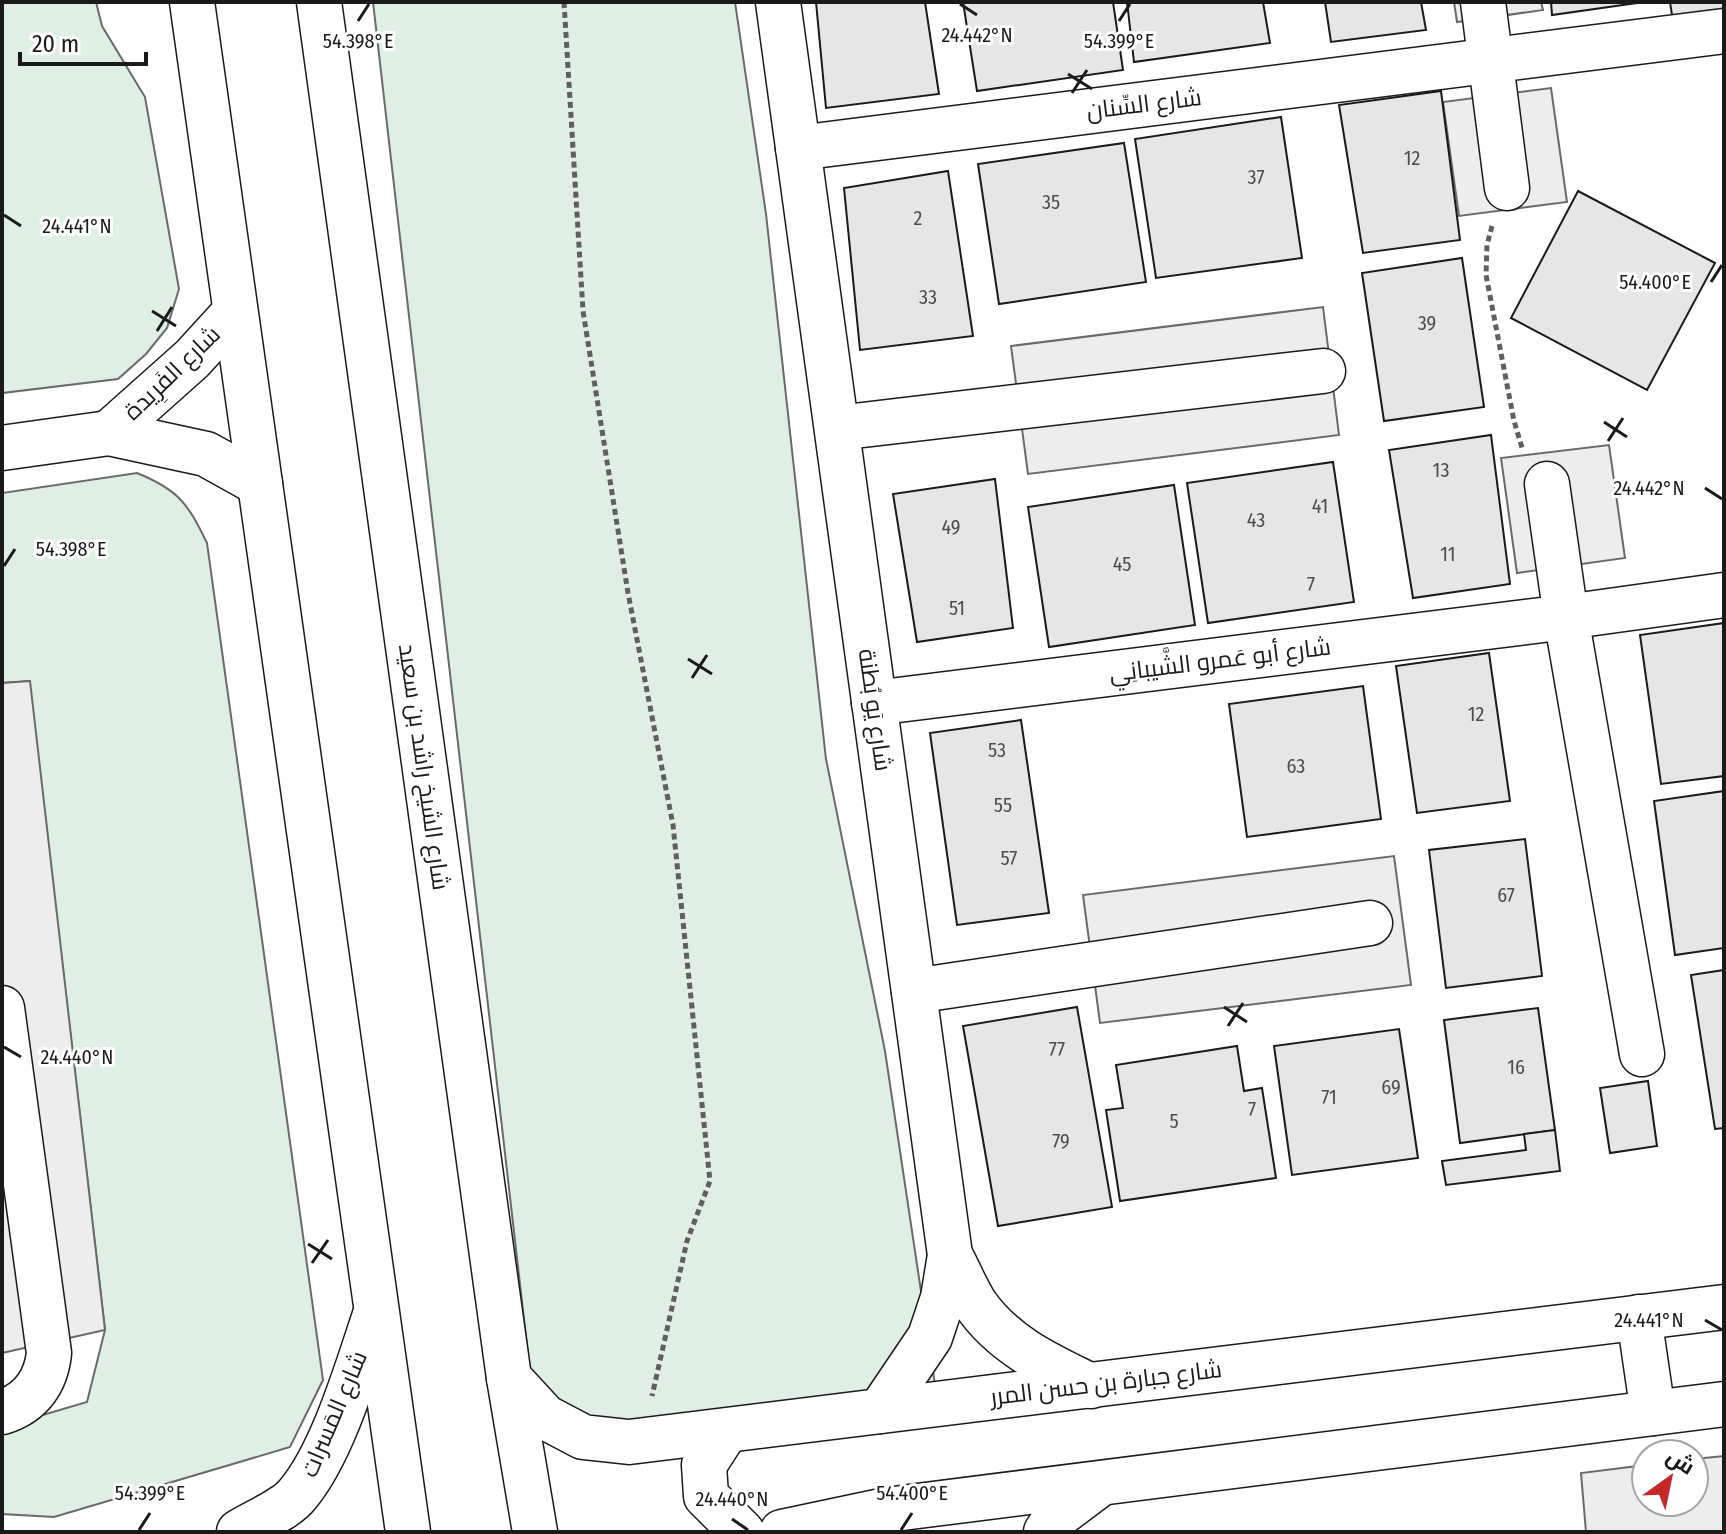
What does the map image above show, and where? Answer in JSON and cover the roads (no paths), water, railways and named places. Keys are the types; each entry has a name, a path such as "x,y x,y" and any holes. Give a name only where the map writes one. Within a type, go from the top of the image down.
{"street":[{"path":"192,2 408,1532"},
{"name":"شارع الشيخ راشد بن سعيد","path":"319,2 509,1378 535,1532"},
{"name":"شارع يَو بُطنة","path":"778,2 950,1255 943,1298 930,1337 880,1411"},
{"path":"1483,2 1507,188"},
{"name":"شارع السِّنان","path":"798,148 1724,31"},
{"name":"شارع الفَرِيدة","path":"109,433 192,359 235,312"},
{"path":"837,428 1323,371"},
{"name":"شارع الفَرِيدة","path":"2,448 109,433 206,454 260,484"},
{"path":"1547,484 1566,617 1642,1054"},
{"name":"شارع أبو عَمرو الشَّيبانِي","path":"874,703 1724,595"},
{"path":"914,991 1370,923"},
{"path":"2,1008 49,1353 40,1385 25,1401 2,1412"},
{"name":"شارع يَو بُطنة","path":"950,1255 975,1303 1000,1334 1036,1359 1091,1386"},
{"name":"شارع جبارة بن حسن المرر","path":"509,1378 545,1417 583,1437 629,1442 1724,1307"},
{"name":"شارع المَسرات","path":"239,1532 296,1497 326,1444 376,1312"},
{"path":"1639,1317 1653,1413"},
{"path":"782,1532 886,1510 1724,1404"},
{"path":"726,1431 704,1465 706,1496 742,1532"},
{"path":"1046,1532 1056,1517 1102,1483"},
{"path":"886,1510 928,1532"}]}
